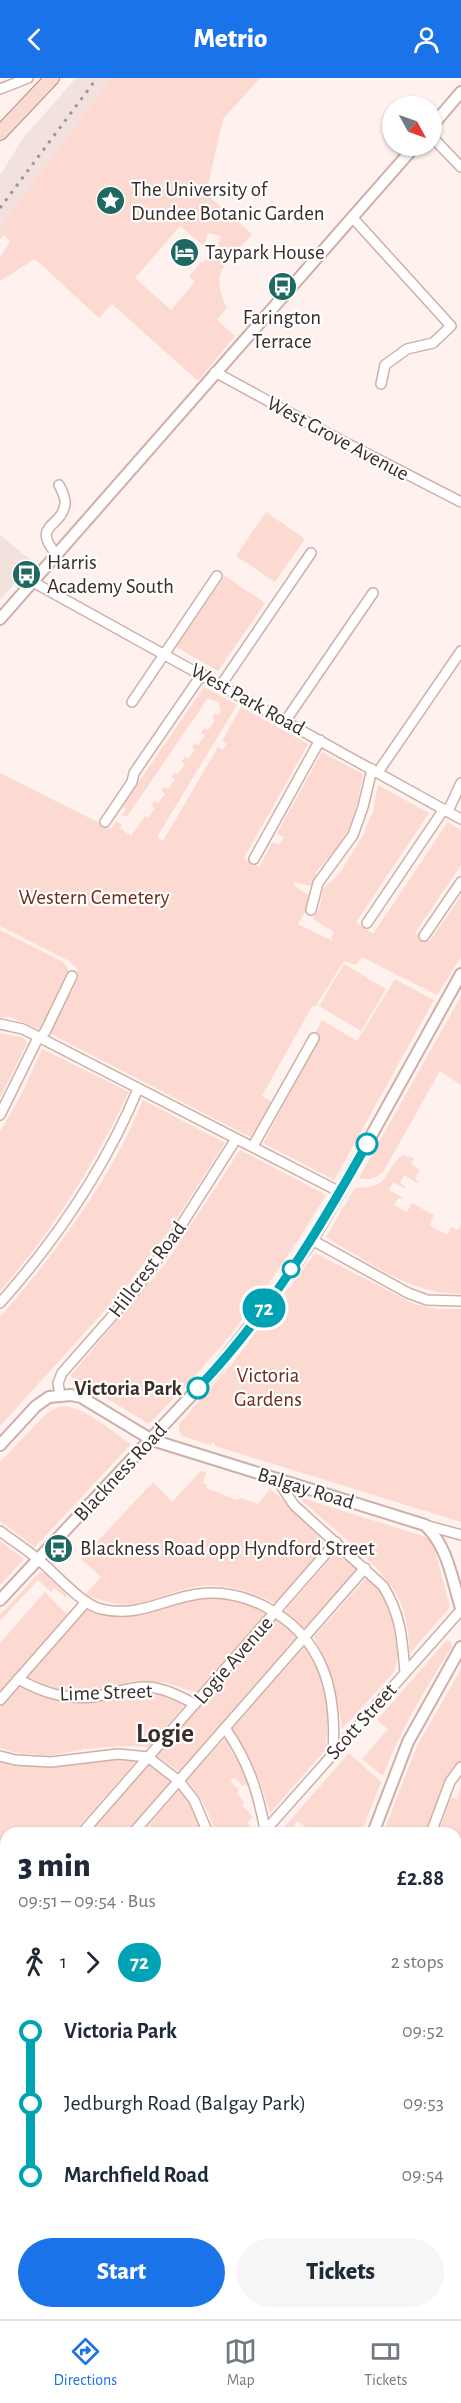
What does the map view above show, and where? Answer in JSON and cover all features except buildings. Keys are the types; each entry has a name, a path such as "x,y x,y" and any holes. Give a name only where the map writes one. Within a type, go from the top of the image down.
{"main road":[{"path":"0,133 52,78"}],"street":[{"path":"0,89 28,78"},
{"path":"442,114 461,92"},
{"path":"442,147 461,167"},
{"path":"0,619 406,156"},
{"path":"352,217 451,326 433,343 407,349 385,365 381,384"},
{"name":"West Grove Avenue","path":"215,372 461,502"},
{"path":"56,556 46,536 47,530 65,508 66,502 59,485"},
{"path":"221,685 310,553"},
{"path":"132,702 217,576"},
{"name":"West Park Road","path":"33,582 286,720 461,819"},
{"path":"286,720 373,593"},
{"path":"311,910 318,884 353,835 375,771 461,651"},
{"path":"105,822 132,782 134,772 202,674"},
{"path":"254,859 320,740"},
{"path":"367,923 446,810 461,783"},
{"path":"424,936 461,882"},
{"name":"Blackness Road","path":"0,1600 152,1440 235,1346 275,1294 312,1240 340,1192 461,974"},
{"path":"0,1115 72,976"},
{"path":"0,1024 23,1029 340,1192"},
{"path":"253,1146 314,1038"},
{"path":"0,1303 56,1234 91,1182 120,1132 138,1089"},
{"name":"Hillcrest Road","path":"60,1395 58,1383 62,1373 137,1288 175,1235 236,1139"},
{"path":"312,1240 408,1293 427,1300 461,1301"},
{"path":"0,1444 36,1406 49,1397 60,1395"},
{"name":"Balgay Road","path":"60,1395 81,1397 152,1440 461,1535"},
{"path":"276,1478 294,1505 383,1586 393,1602 401,1626 405,1672"},
{"path":"425,1525 437,1536 443,1547 461,1609"},
{"path":"0,1531 39,1559 86,1602 98,1608 118,1612 141,1610 199,1594 227,1594 248,1598 276,1612 305,1636 322,1664 332,1695 335,1730 333,1753"},
{"name":"Logie Avenue","path":"87,1827 336,1542"},
{"name":"Logie Avenue","path":"138,1827 365,1568"},
{"path":"0,1700 86,1602"},
{"name":"Scott Street","path":"268,1827 461,1609"},
{"path":"376,1827 408,1742 461,1647"},
{"name":"Lime Street","path":"18,1679 42,1692 67,1697 93,1697 146,1687 169,1691 195,1704"},
{"path":"225,1728 241,1750 253,1779 263,1827"},
{"path":"0,1756 16,1760 51,1762 118,1754 148,1757 179,1781 194,1800 205,1827"},
{"path":"433,1827 450,1782 461,1767"}],"shaded area":[{"path":"76,78 111,78 0,227 0,175 24,137"},
{"path":"0,535 33,562 0,600"}],"green space":[{"name":"The University of Dundee Botanic Garden","path":"111,78 260,78 223,119 206,194 252,234 223,267 220,275 222,295 227,308 217,320 235,336 198,381 112,304 99,318 35,259 0,281 0,258 10,241 4,235 0,239 0,227","holes":["180,226 204,246 208,233 221,236 217,252 213,251 189,276 195,282 171,310 135,278"]},
{"path":"266,512 305,539 275,582 236,556"},
{"path":"225,576 265,603 218,671 176,647"},
{"name":"Western Cemetery","path":"204,687 237,705 157,837 163,841 218,747 223,750 227,744 222,741 241,707 308,744 244,858 259,867 273,842 279,845 284,837 277,833 322,752 363,774 350,826 337,848 316,872 315,884 310,886 295,882 293,885 310,896 311,902 298,924 333,941 331,938 334,932 313,919 320,907 323,889 340,873 363,835 373,812 378,785 429,813 356,922 373,934 448,822 461,830 461,865 415,933 429,942 461,896 461,957 437,995 362,957 356,965 344,961 315,1007 312,1006 262,1096 272,1102 252,1138 49,1033 77,975 77,968 69,961 0,926 0,773 111,829 116,821 122,825 120,828 131,836 145,816 148,818 155,808 151,806 154,801 158,803 165,794 161,791 165,787 168,789 175,779 171,777 174,772 178,774 185,764 181,762 185,757 188,759 195,750 192,747 195,743 198,745 205,735 201,733 205,728 208,730 215,721 212,718 215,713 218,715 222,710 219,708 220,703 208,698 128,815 125,817 122,815 126,809 122,806"},
{"path":"0,930 63,962 68,968 68,975 42,1030 10,1017 0,1017"},
{"path":"344,964 386,989 361,1031 319,1006"},
{"path":"395,979 434,1000 334,1180 263,1143 319,1039 314,1036 322,1020 357,1041"},
{"path":"461,996 461,1085 440,1071 383,1172 372,1178 359,1178"},
{"path":"0,1033 24,1038 27,1043 0,1098"},
{"path":"42,1049 129,1092 101,1146 71,1196 38,1244 0,1291 0,1132 23,1091"},
{"path":"143,1100 225,1143 168,1232 125,1288 0,1426 0,1317 78,1219 121,1148"},
{"path":"240,1150 326,1195 276,1273 249,1310 221,1346 149,1424 70,1376 166,1263"},
{"path":"403,1155 414,1158 411,1164 420,1170 415,1179 417,1183 404,1175 400,1183 405,1186 404,1188 393,1182 389,1190 402,1197 398,1198 394,1205 407,1212 412,1203 434,1215 429,1225 447,1235 451,1227 458,1230 461,1225 461,1294 423,1288 406,1282 326,1237 355,1188 382,1182 392,1166"},
{"name":"Victoria Park","path":"317,1254 414,1304 437,1309 461,1309 461,1522 215,1446 214,1442 210,1445 182,1436 179,1431 179,1424 231,1365"},
{"path":"60,1406 79,1410 131,1444 35,1547 0,1521 0,1462 46,1414"},
{"path":"201,1471 206,1472 203,1483 207,1484 206,1488 237,1500 241,1498 258,1504 270,1489 321,1532 323,1543 321,1553 276,1604 255,1594 220,1586 197,1586 130,1605 85,1595 101,1577 81,1559 153,1482 172,1502"},
{"path":"296,1496 429,1538 433,1543 450,1607 410,1653 403,1609 389,1583 365,1556"},
{"path":"0,1541 24,1559 0,1585"},
{"path":"337,1551 340,1551 358,1567 358,1570 305,1630 284,1612"},
{"path":"40,1572 44,1573 67,1595 65,1597 54,1588 51,1592 38,1580 0,1621 0,1615"},
{"path":"368,1576 381,1590 397,1627 399,1654 394,1672 342,1729 338,1704 325,1659 314,1637"},
{"path":"45,1592 68,1616 0,1693 0,1643"},
{"path":"222,1597 257,1607 268,1613 197,1693 164,1682 133,1681 101,1690 63,1692 26,1677 86,1607 115,1616 146,1614 183,1601"},
{"path":"277,1618 299,1637 180,1772 157,1756"},
{"path":"447,1640 451,1642 452,1647 414,1710 383,1776 362,1759 388,1729 377,1720"},
{"path":"306,1646 318,1665 325,1686 328,1708 326,1749 270,1813 255,1769 232,1729"},
{"path":"461,1669 461,1761 455,1769 431,1827 385,1827 417,1746"},
{"path":"20,1683 43,1695 68,1701 85,1701 140,1691 154,1692 186,1703 149,1747 120,1746 84,1749 50,1756 12,1752 0,1748 0,1706"},
{"path":"226,1737 251,1789 245,1784 243,1786 234,1777 230,1781 239,1790 237,1793 244,1802 242,1805 253,1817 247,1823 251,1827 213,1827 204,1805 187,1780"},
{"path":"349,1753 381,1782 363,1827 306,1827 298,1821 292,1827 284,1827"},
{"path":"115,1758 138,1759 78,1827 0,1827 0,1759 24,1765 52,1767"},
{"path":"150,1764 173,1781 132,1827 94,1827"},
{"path":"461,1787 461,1827 440,1827 450,1800 452,1797 457,1799"},
{"path":"180,1789 192,1806 202,1827 147,1827"}],"railway":[{"path":"0,208 97,78"}],"bus line":[{"name":"72","path":"198,1388 217,1368 275,1294 312,1240 367,1144"}],"place":[{"name":"The University of Dundee Botanic Garden","path":"110,201"},
{"name":"Taypark House","path":"184,252"},
{"name":"Farington Terrace","path":"282,286"},
{"name":"Harris Academy South","path":"26,574"},
{"name":"Victoria Park","path":"198,1388"},
{"name":"Blackness Road opp Hyndford Street","path":"59,1548"}],"district":[{"name":"Logie","path":"165,1733"}],"park label":[{"name":"Victoria Gardens","path":"268,1387"}]}
